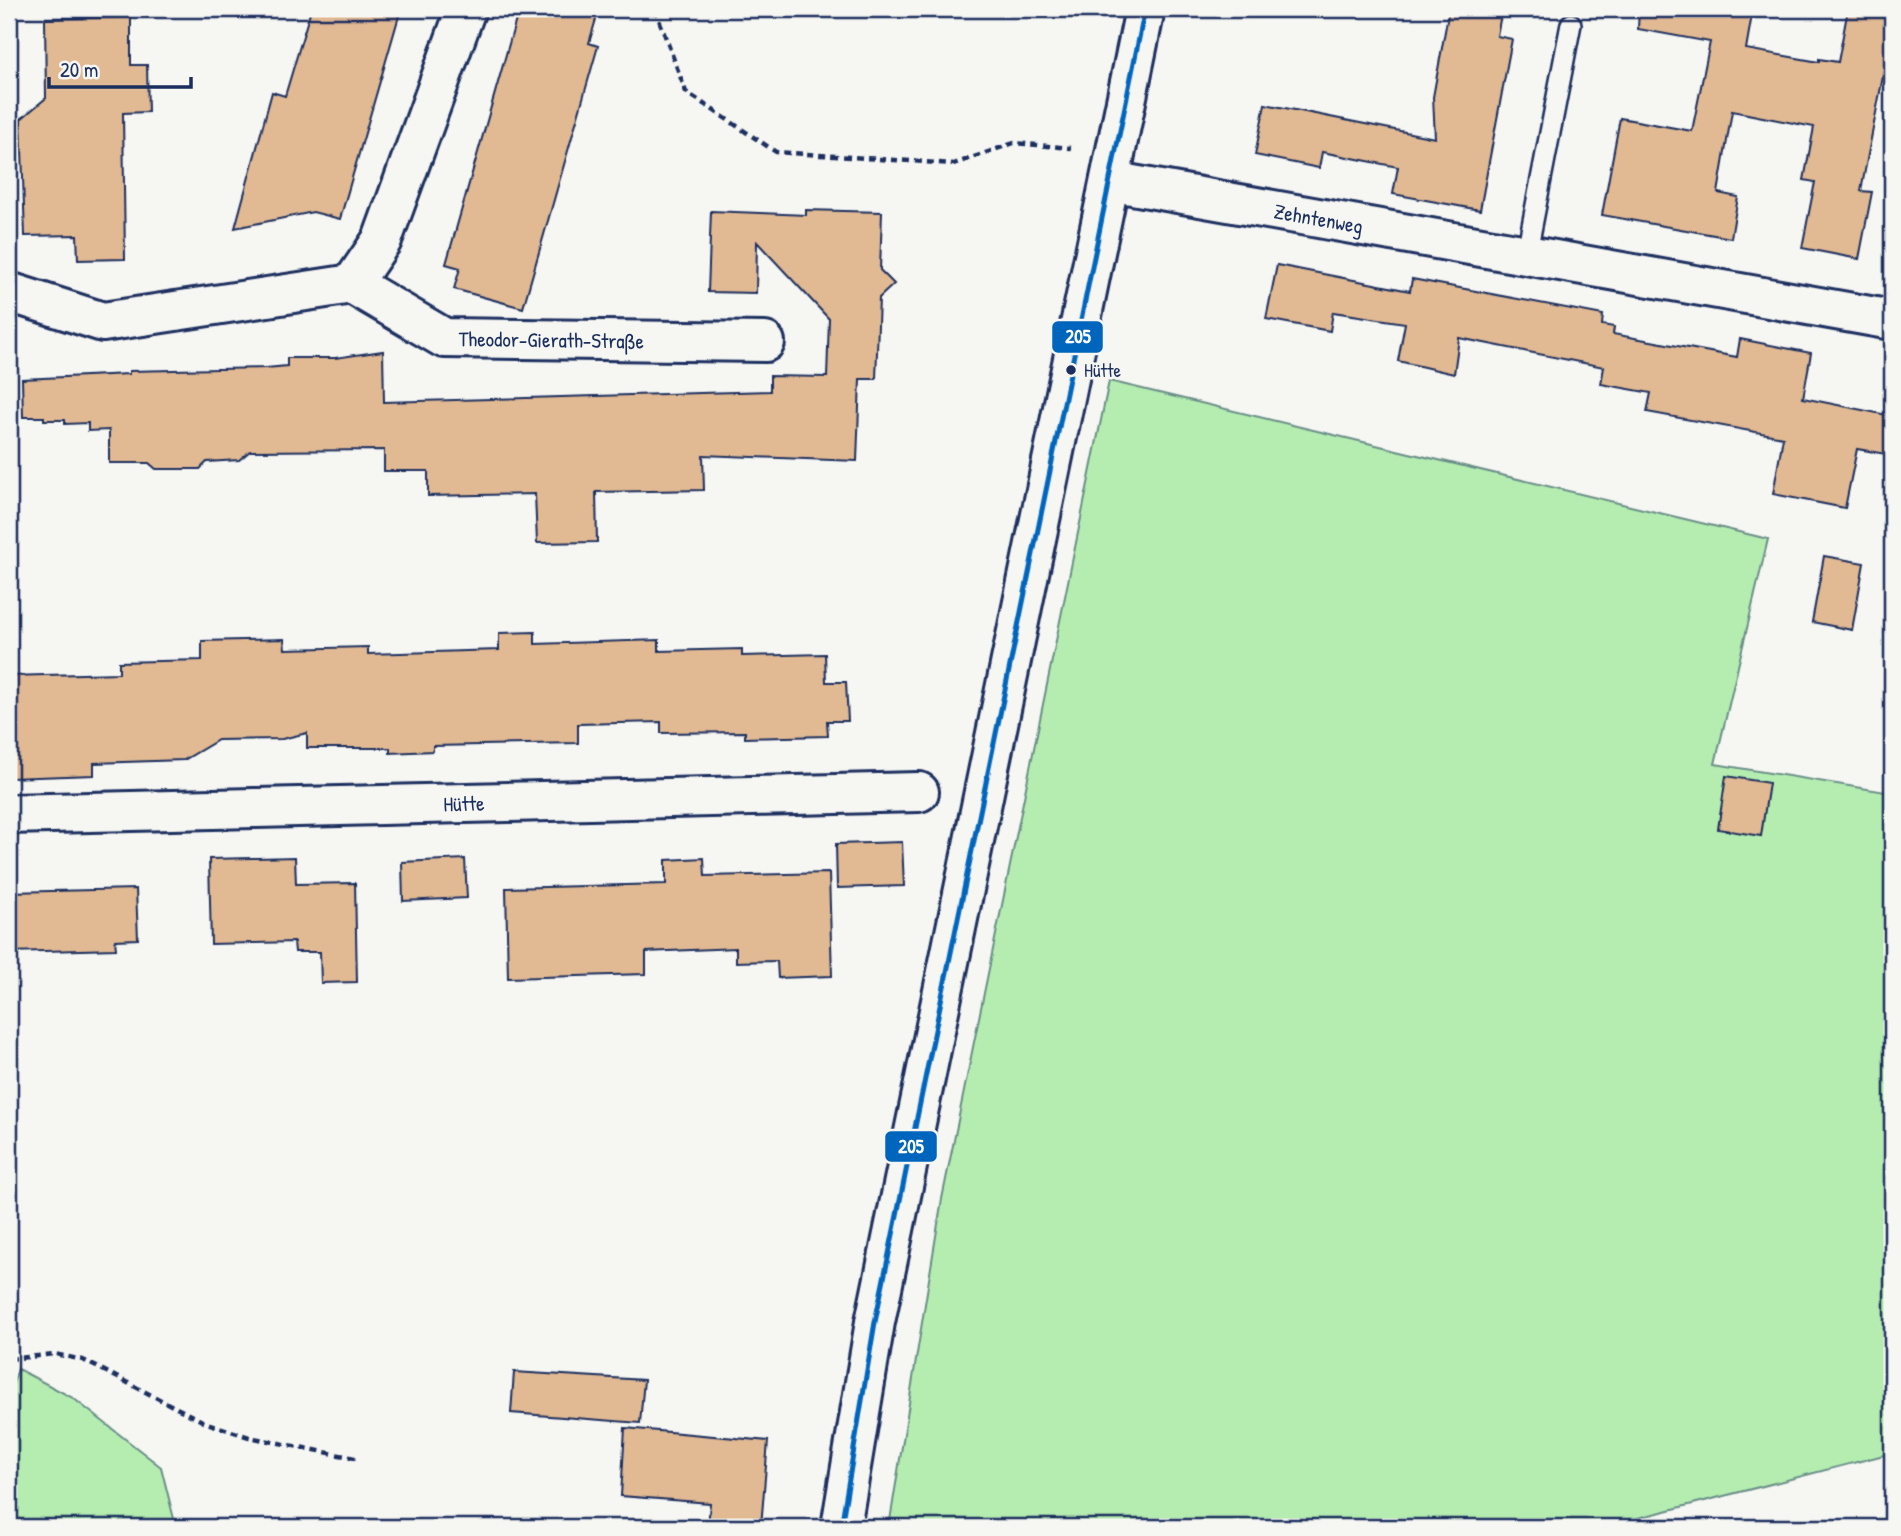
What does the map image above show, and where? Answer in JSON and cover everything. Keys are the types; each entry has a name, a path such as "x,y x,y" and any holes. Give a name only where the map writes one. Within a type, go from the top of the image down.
{"street":[{"path":"9,292 103,322 352,284 383,240 466,9"},
{"path":"841,1527 878,1309 1145,9"},
{"name":"Zehntenweg","path":"1113,167 1526,257 1892,320"},
{"name":"Theodor-Gierath-Straße","path":"352,284 444,338 765,342"},
{"name":"Hütte","path":"9,814 919,792"}],"lane":[{"path":"1526,257 1570,24"}],"path":[{"path":"654,9 686,92 776,152 954,164 1014,144 1113,167"},
{"path":"9,1359 55,1354 83,1360 204,1422 249,1437 360,1459"}],"green space":[{"path":"1109,381 1768,539 1715,764 1892,793 1892,1453 1603,1527 889,1527 942,1199"},
{"path":"18,1369 73,1398 161,1467 176,1527 9,1527 9,1395"}],"building":[{"path":"311,9 401,9 340,219 313,212 235,228 272,92 285,96"},
{"path":"519,9 599,9 589,43 598,46 523,308 454,289 460,268 446,264"},
{"path":"1449,9 1502,9 1497,36 1512,39 1480,210 1393,194 1398,167 1322,152 1319,168 1255,155 1265,104 1435,138 1433,97"},
{"path":"1639,9 1753,9 1746,49 1819,62 1819,59 1838,62 1848,9 1892,9 1892,73 1884,71 1861,191 1872,192 1859,259 1802,248 1815,182 1804,180 1814,127 1732,111 1718,193 1738,197 1731,238 1602,215 1620,118 1692,131 1710,42 1638,29"},
{"path":"131,17 131,65 147,65 148,112 123,113 125,259 78,260 77,235 25,236 21,119 46,98 45,19"},
{"path":"806,210 882,212 880,270 894,284 879,298 876,379 860,379 857,461 703,455 704,490 596,492 597,542 537,543 535,494 428,496 428,471 384,471 384,450 250,451 239,460 207,462 200,469 156,469 149,463 109,463 109,430 88,431 88,423 65,424 65,420 23,417 22,379 129,374 129,371 266,368 287,366 287,358 335,358 383,351 384,402 770,391 770,376 827,377 829,319 757,242 756,293 708,292 711,211 806,215"},
{"path":"1277,265 1410,291 1412,279 1603,315 1602,325 1614,327 1613,334 1737,357 1740,339 1811,353 1803,398 1892,416 1892,455 1857,449 1845,508 1773,494 1783,437 1647,412 1651,393 1601,384 1604,367 1459,338 1454,374 1398,361 1405,323 1333,312 1330,331 1266,319"},
{"path":"1824,556 1864,563 1852,630 1812,622"},
{"path":"535,632 535,644 659,640 659,651 742,649 742,656 825,654 826,682 846,682 848,721 827,721 828,736 745,738 745,732 661,733 661,722 578,724 578,743 433,746 433,751 390,753 390,748 307,748 307,733 282,739 218,740 184,760 94,763 94,775 9,778 9,676 119,673 119,662 202,660 202,641 284,639 285,649 368,647 368,654 499,650 499,633"},
{"path":"1726,776 1769,783 1761,836 1718,829"},
{"path":"902,842 904,886 837,888 836,844"},
{"path":"295,857 296,884 355,883 357,982 321,983 320,952 295,952 294,942 211,944 209,859"},
{"path":"704,858 705,876 829,873 832,976 778,978 777,961 736,962 736,948 646,952 646,974 508,978 506,888 666,884 666,860"},
{"path":"465,859 467,898 403,901 402,862"},
{"path":"136,889 138,939 115,940 116,949 9,952 9,892"},
{"path":"514,1372 644,1380 640,1423 511,1413"},
{"path":"625,1428 768,1441 761,1527 708,1527 710,1503 621,1496"}],"transit line":[{"name":"205","path":"841,1527 875,1322 1145,9"}],"place":[{"name":"Hütte","path":"1071,370"}]}
